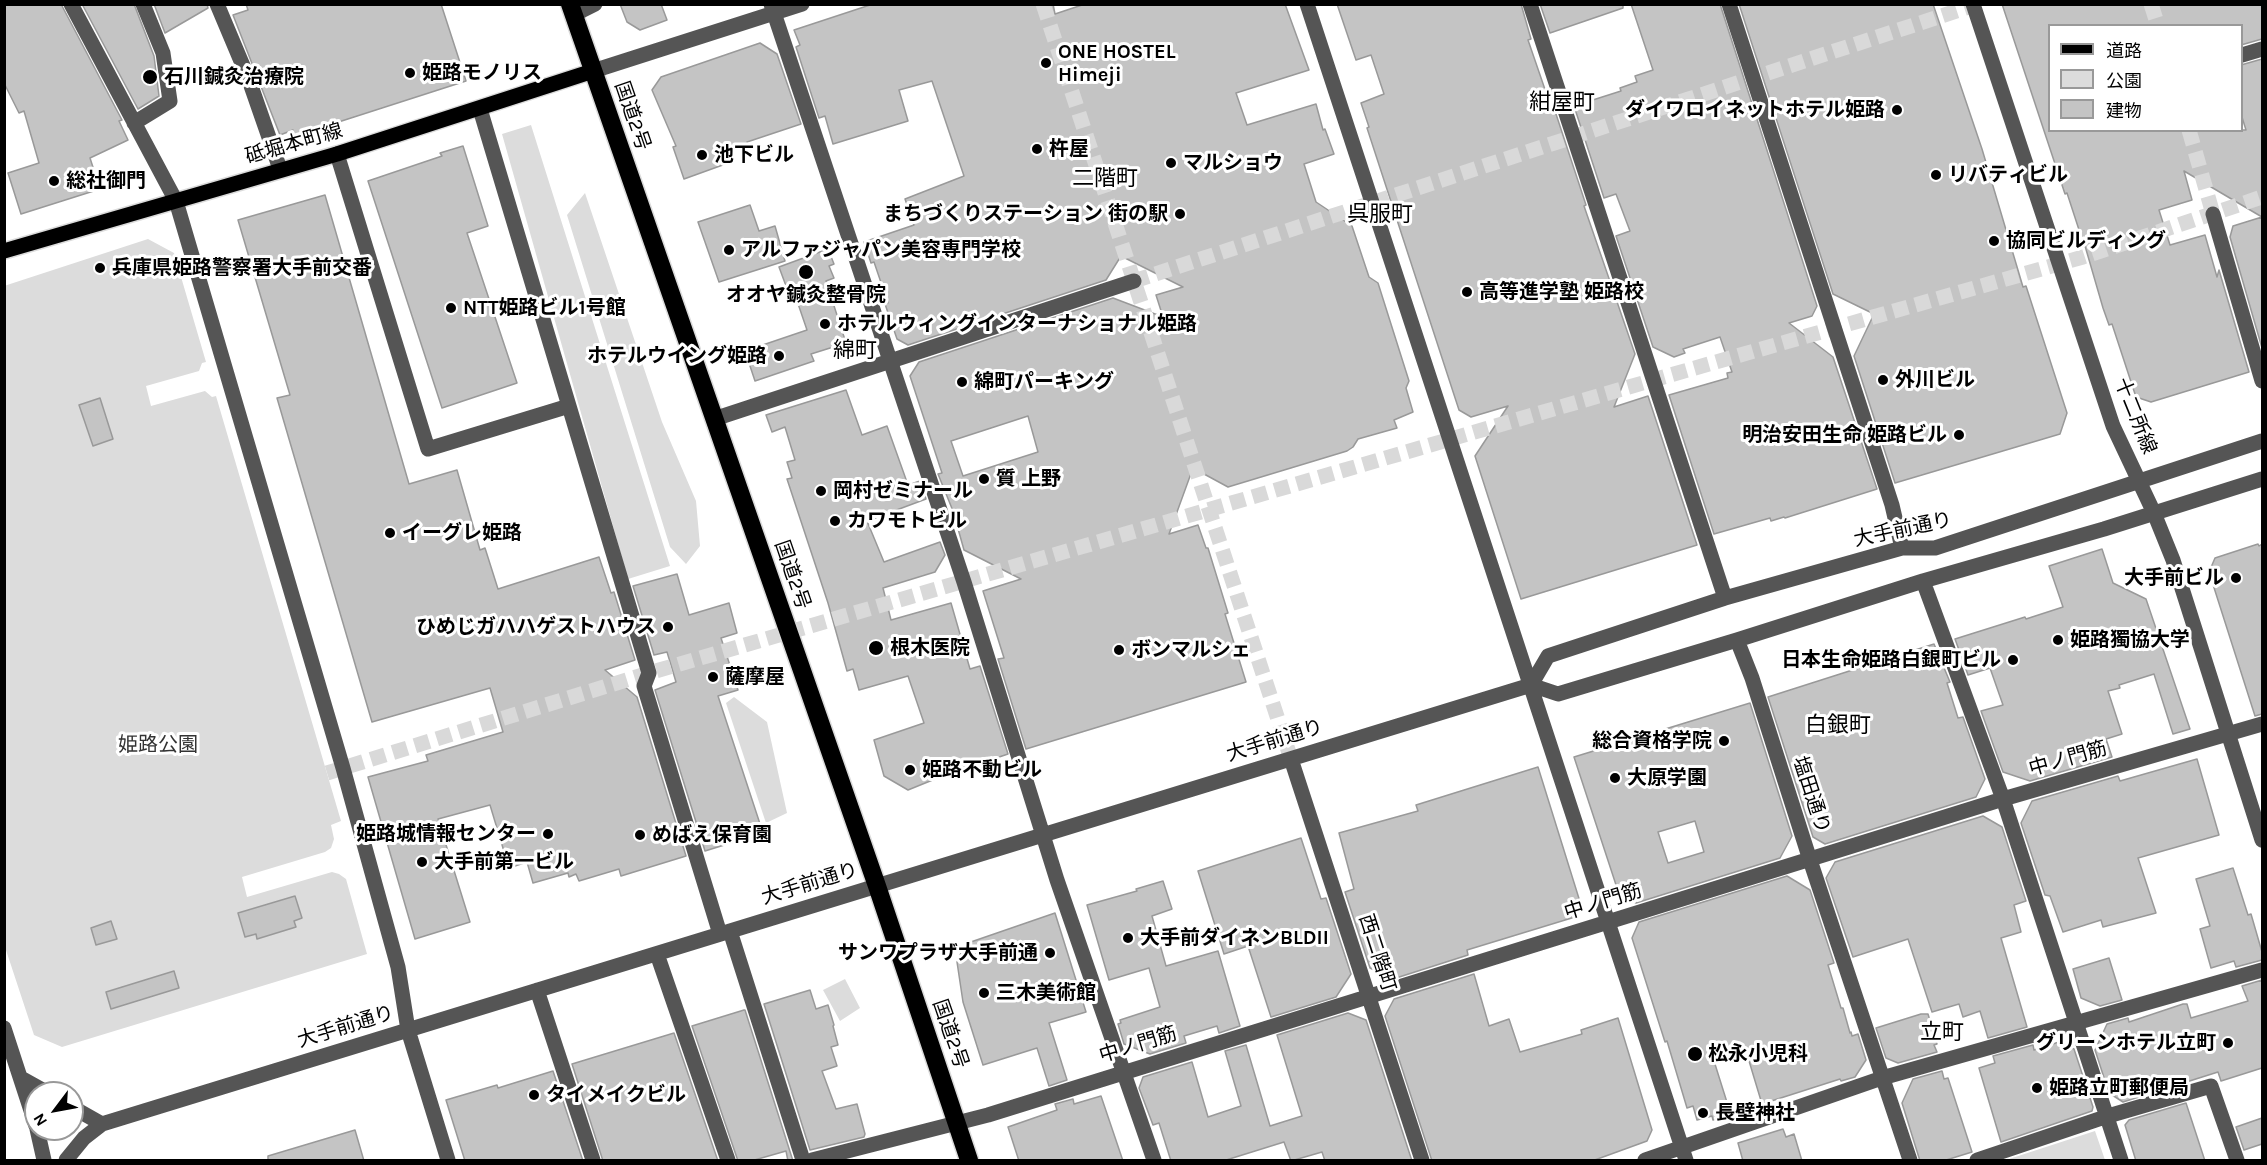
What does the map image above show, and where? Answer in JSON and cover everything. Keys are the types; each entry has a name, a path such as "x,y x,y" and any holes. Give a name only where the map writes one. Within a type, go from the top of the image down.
{"highway":[{"name":"国道2号","path":"571,10 877,886 969,1161"}],"main road":[{"name":"砥堀本町線","path":"4,251 337,154 593,71"}],"street":[{"path":"71,4 176,201 344,768 398,968 408,1030 448,1161"},
{"path":"134,123 170,101 163,53 143,4"},
{"path":"217,4 249,80 280,169"},
{"path":"571,10 595,4"},
{"path":"593,71 773,9 802,4"},
{"path":"1307,4 1684,1155"},
{"path":"1530,4 1725,598"},
{"path":"1729,4 1892,505 1902,548"},
{"name":"十二所線","path":"1973,4 2113,426 2154,513 2173,560 2262,840"},
{"path":"773,9 964,582 1042,835 1154,1161"},
{"path":"2243,54 2262,49"},
{"path":"480,109 650,673 644,686 803,1161"},
{"path":"337,154 428,449 569,406"},
{"path":"2213,214 2262,381"},
{"path":"714,419 1134,281"},
{"name":"大手前通り","path":"102,1124 1531,685 1548,656 1725,598 1902,548 1935,548 2262,441"},
{"path":"1531,685 1558,694 2262,479"},
{"path":"1923,581 2003,799 2121,1161"},
{"name":"塩田通り","path":"1737,640 1752,678 1910,1161"},
{"name":"中ノ門筋","path":"812,1161 956,1123 2003,799 2262,724"},
{"name":"西二階町","path":"1291,759 1422,1161"},
{"path":"657,954 729,1161"},
{"path":"1645,1161 1684,1155 1882,1078 2262,970"},
{"path":"537,990 593,1161"},
{"path":"4,1028 24,1086"},
{"path":"21,1077 28,1081"},
{"path":"1977,1161 2108,1116 2211,1086 2237,1161"},
{"path":"66,1161 84,1138 102,1124 84,1114"},
{"path":"40,1141 44,1161"}],"green space":[{"path":"531,125 670,566 628,579 502,134"},
{"path":"585,193 662,422 696,501 700,546 686,564 670,547 567,215"},
{"name":"姫路公園","path":"148,239 174,253 206,362 202,363 199,371 146,386 151,406 205,391 212,397 216,396 341,821 331,825 334,839 331,848 325,852 242,877 247,897 332,872 339,874 346,879 367,954 62,1047 34,1035 5,947 4,286"},
{"path":"734,697 767,722 787,813 766,823 726,703"},
{"path":"845,979 860,1008 840,1021 823,990"},
{"path":"2095,1131 2105,1160 2006,1160"}],"building":[{"path":"4,4 61,4 122,120 119,121 128,140 90,158 100,189 21,214 8,173 39,163 24,111 19,113 4,83"},
{"path":"82,4 134,4 154,56 159,96 138,109"},
{"path":"154,4 207,4 208,8 165,33"},
{"name":"姫路モノリス","path":"246,4 441,4 466,81 295,136 293,130 280,135 233,15 248,10"},
{"path":"620,4 661,4 667,20 640,30 627,22"},
{"path":"873,4 1053,4 1055,14 1085,4 1285,4 1309,70 1236,93 1247,125 1316,104 1323,130 1325,129 1334,154 1304,164 1316,202 1352,226 1369,277 1378,283 1409,381 1406,388 1413,412 1394,420 1397,428 1358,439 1347,451 1228,487 1193,468 1169,534 1198,525 1206,548 1208,548 1228,613 1225,614 1246,682 1026,749 998,659 1004,658 983,591 1021,579 964,550 953,511 938,474 942,473 910,376 919,362 1113,298 1163,317 1156,295 1183,287 1121,256 1106,280 908,345 897,339 885,304 888,303 874,262 871,263 864,242 914,225 905,199 964,176 932,81 899,90 908,121 833,144 825,116 819,118 796,47 800,45 794,30","holes":["1028,416 1038,452 963,476 951,441"]},
{"path":"1337,4 1521,4 1531,39 1528,40 1550,104 1555,111 1586,205 1584,206 1635,354 1614,407 1648,396 1697,545 1521,599 1475,456 1508,406 1471,417 1459,410 1367,128 1369,127 1361,103 1384,94 1371,55 1356,60"},
{"path":"1540,4 1623,4 1623,8 1550,33"},
{"path":"1631,4 1720,4 1817,306 1812,316 1789,323 1833,357 1877,489 1785,518 1771,521 1770,518 1714,534 1669,395 1728,378 1727,373 1732,372 1720,337 1683,349 1685,353 1674,357 1653,347 1616,236 1630,231 1616,194 1604,198 1574,106 1621,91 1620,88 1637,82 1635,76 1653,70"},
{"path":"1739,4 1933,4 1982,149 2023,287 2026,286 2067,413 2060,434 1895,483 1854,356 1874,314 1833,294"},
{"path":"2002,4 2262,4 2262,39 2243,44 2243,24 2048,24 2048,132 2243,132 2246,130 2243,120 2243,64 2262,59 2262,217 2184,171 2192,200 2159,210 2170,245 2205,235 2217,277 2219,270 2249,372 2151,402 2139,398 2135,394 2112,324 2109,325 2083,239 2067,193 2065,194"},
{"path":"760,43 777,54 801,124 727,151 731,162 684,179 673,147 676,146 652,90 661,77"},
{"name":"NTT姫路ビル1号館","path":"463,146 488,226 467,233 517,383 442,408 368,181 442,156 440,153"},
{"path":"325,195 409,484 457,470 480,550 485,548 498,589 599,557 611,593 614,592 635,660 605,670 637,697 686,856 621,876 619,869 579,881 576,874 569,877 568,873 533,883 527,862 509,868 490,805 438,819 470,922 415,939 368,777 428,761 426,755 503,732 490,688 372,722 277,398 290,395 238,220"},
{"name":"アルファジャパン美容専門学校","path":"750,205 759,231 775,226 785,261 719,282 698,222"},
{"path":"2262,217 2262,348 2230,237 2233,226"},
{"path":"828,249 834,264 829,266 834,278 826,281 846,343 811,354 814,361 755,381 745,351 807,330 794,292 789,294 779,267"},
{"path":"846,390 862,435 887,426 908,485 920,481 926,499 867,521 884,562 940,542 945,555 935,572 883,588 891,620 951,603 970,669 980,666 1008,754 908,790 884,776 874,740 924,723 908,676 859,690 853,669 847,671 828,603 787,479 792,478 787,462 795,460 785,427 772,432 766,415"},
{"path":"100,398 113,439 93,446 79,405"},
{"path":"2258,544 2259,546 2262,544 2262,714 2255,716 2209,572 2215,558"},
{"path":"2102,549 2113,583 2146,599 2190,729 2173,734 2154,674 2119,685 2120,688 2108,691 2122,734 2106,739 2112,757 2030,781 2003,772 1981,711 2003,705 1990,668 1968,675 1955,639 2063,607 2049,566"},
{"path":"677,574 689,615 729,603 737,633 721,638 738,690 718,696 763,833 705,851 655,690 676,682 667,652 654,655 633,586"},
{"path":"1934,644 1950,682 1947,683 1958,718 1963,717 1985,779 1976,797 1825,844 1813,837 1768,697"},
{"path":"1750,703 1792,836 1780,858 1636,903 1619,894 1574,757","holes":["1695,821 1704,852 1668,863 1658,832"]},
{"path":"2197,759 2219,835 2138,858 2156,913 2103,927 2101,920 2063,932 2050,896 2045,895 2021,823 2032,801 2118,776 2120,781"},
{"path":"1538,767 1581,905 1580,909 1576,910 1575,917 1467,950 1468,955 1393,979 1370,968 1345,892 1354,889 1339,833 1418,811 1416,805"},
{"path":"1983,816 2002,827 2026,901 2014,905 2021,932 2001,938 2027,1027 1988,1038 1980,1011 1963,1017 1959,1004 1932,1012 1908,939 1853,957 1826,878 1835,862"},
{"path":"1301,838 1321,899 1326,898 1351,974 1336,997 1271,1017 1248,946 1224,954 1198,871"},
{"path":"2233,868 2248,915 2251,914 2262,952 2262,960 2236,967 2234,961 2211,968 2200,929 2210,926 2196,879"},
{"path":"1787,876 1810,890 1834,963 1828,965 1841,1008 1843,1008 1850,1033 1852,1036 1858,1034 1866,1060 1855,1077 1841,1081 1840,1079 1762,1104 1746,1051 1714,1061 1731,1115 1713,1120 1712,1116 1697,1120 1693,1106 1687,1108 1632,938 1639,922"},
{"path":"1163,881 1172,909 1152,916 1166,966 1218,951 1240,1026 1219,1033 1217,1026 1184,1036 1186,1043 1150,1054 1124,1044 1118,1024 1121,1023 1120,1020 1160,1007 1149,968 1109,980 1087,905"},
{"path":"295,896 302,918 294,921 296,927 257,939 256,934 245,937 238,913"},
{"path":"1055,913 1086,1012 1049,1023 1067,1080 1049,1086 1037,1048 983,1065 963,1002 957,962 965,944"},
{"path":"111,921 117,939 96,945 91,928"},
{"path":"2109,958 2122,1000 2100,1006 2081,998 2073,969"},
{"path":"174,971 179,988 111,1009 106,992"},
{"path":"1474,974 1489,1026 1509,1019 1520,1052 1582,1034 1581,1030 1618,1018 1652,1130 1647,1141 1592,1161 1432,1161 1385,1016 1394,999"},
{"path":"2262,980 2262,1068 2221,1081 2218,1072 2123,1102 2109,1093 2095,1050 2107,1024 2128,1018 2129,1022 2183,1004 2187,1004 2191,1018 2248,1001 2242,986"},
{"path":"810,990 816,1009 828,1005 834,1025 838,1045 831,1047 837,1066 822,1071 836,1109 857,1104 865,1134 864,1137 810,1150 764,1004"},
{"path":"745,1010 793,1161 788,1161 786,1151 751,1161 738,1161 692,1026"},
{"path":"1348,1013 1366,1020 1412,1161 1325,1161 1322,1152 1291,1161 1284,1142 1223,1161 1171,1161 1159,1123 1153,1125 1139,1088 1143,1077 1192,1062 1208,1117 1241,1106 1225,1051 1246,1045 1270,1126 1302,1116 1277,1035"},
{"path":"1921,1014 1928,1014 1937,1044 1934,1045 1937,1052 1898,1063 1886,1058 1876,1028"},
{"path":"674,1033 718,1161 603,1161 572,1064"},
{"path":"2059,1042 2074,1049 2093,1107 2092,1111 2001,1142 1979,1068 1995,1063 1993,1056 2033,1045 2034,1050"},
{"path":"553,1071 583,1161 465,1161 446,1100 497,1085 498,1088"},
{"path":"1942,1071 1944,1079 1948,1078 1972,1152 1943,1161 1920,1161 1902,1103 1913,1079"},
{"path":"1101,1096 1123,1161 1019,1161 1008,1127 1057,1110 1055,1104 1073,1099 1074,1104"},
{"path":"2186,1103 2205,1161 2136,1161 2125,1125 2129,1120"},
{"path":"2262,1118 2262,1144 2244,1150 2236,1127"},
{"path":"1783,1129 1786,1137 1794,1134 1802,1161 1743,1161 1738,1143"},
{"path":"355,1130 364,1161 268,1161 268,1156"}],"tunnel":[{"path":"1043,4 1291,759"},
{"path":"1134,281 1978,4"},
{"path":"2151,4 2157,24"},
{"path":"2190,132 2213,214"},
{"path":"327,773 649,673 2083,257 2262,197"}],"place":[{"name":"ONE HOSTEL Himeji","path":"1046,63"},
{"name":"姫路モノリス","path":"410,73"},
{"name":"石川鍼灸治療院","path":"150,77"},
{"name":"ダイワロイネットホテル姫路","path":"1897,110"},
{"name":"杵屋","path":"1037,149"},
{"name":"池下ビル","path":"702,155"},
{"name":"マルショウ","path":"1171,163"},
{"name":"リバティビル","path":"1936,175"},
{"name":"総社御門","path":"54,181"},
{"name":"まちづくりステーション 街の駅","path":"1180,214"},
{"name":"協同ビルディング","path":"1994,241"},
{"name":"アルファジャパン美容専門学校","path":"729,250"},
{"name":"兵庫県姫路警察署大手前交番","path":"100,268"},
{"name":"オオヤ鍼灸整骨院","path":"806,272"},
{"name":"高等進学塾 姫路校","path":"1467,292"},
{"name":"NTT姫路ビル1号館","path":"451,308"},
{"name":"ホテルウィングインターナショナル姫路","path":"825,324"},
{"name":"ホテルウイング姫路","path":"779,356"},
{"name":"外川ビル","path":"1883,380"},
{"name":"綿町パーキング","path":"962,382"},
{"name":"明治安田生命 姫路ビル","path":"1959,435"},
{"name":"質 上野","path":"984,479"},
{"name":"岡村ゼミナール","path":"821,491"},
{"name":"カワモトビル","path":"835,521"},
{"name":"イーグレ姫路","path":"390,533"},
{"name":"大手前ビル","path":"2236,578"},
{"name":"ひめじガハハゲストハウス","path":"668,627"},
{"name":"姫路獨協大学","path":"2058,640"},
{"name":"根木医院","path":"876,648"},
{"name":"ボンマルシェ","path":"1119,650"},
{"name":"日本生命姫路白銀町ビル","path":"2013,660"},
{"name":"薩摩屋","path":"713,677"},
{"name":"総合資格学院","path":"1724,741"},
{"name":"姫路不動ビル","path":"910,770"},
{"name":"大原学園","path":"1615,778"},
{"name":"姫路城情報センター","path":"548,834"},
{"name":"めばえ保育園","path":"640,835"},
{"name":"大手前第一ビル","path":"422,862"},
{"name":"大手前ダイネンBLDII","path":"1128,938"},
{"name":"サンワプラザ大手前通","path":"1050,953"},
{"name":"三木美術館","path":"984,993"},
{"name":"グリーンホテル立町","path":"2228,1043"},
{"name":"松永小児科","path":"1695,1054"},
{"name":"姫路立町郵便局","path":"2037,1088"},
{"name":"タイメイクビル","path":"534,1095"},
{"name":"長壁神社","path":"1703,1113"}],"district":[{"name":"紺屋町","path":"1562,103"},
{"name":"二階町","path":"1105,179"},
{"name":"呉服町","path":"1380,215"},
{"name":"綿町","path":"855,351"},
{"name":"白銀町","path":"1838,726"},
{"name":"立町","path":"1942,1033"}]}
